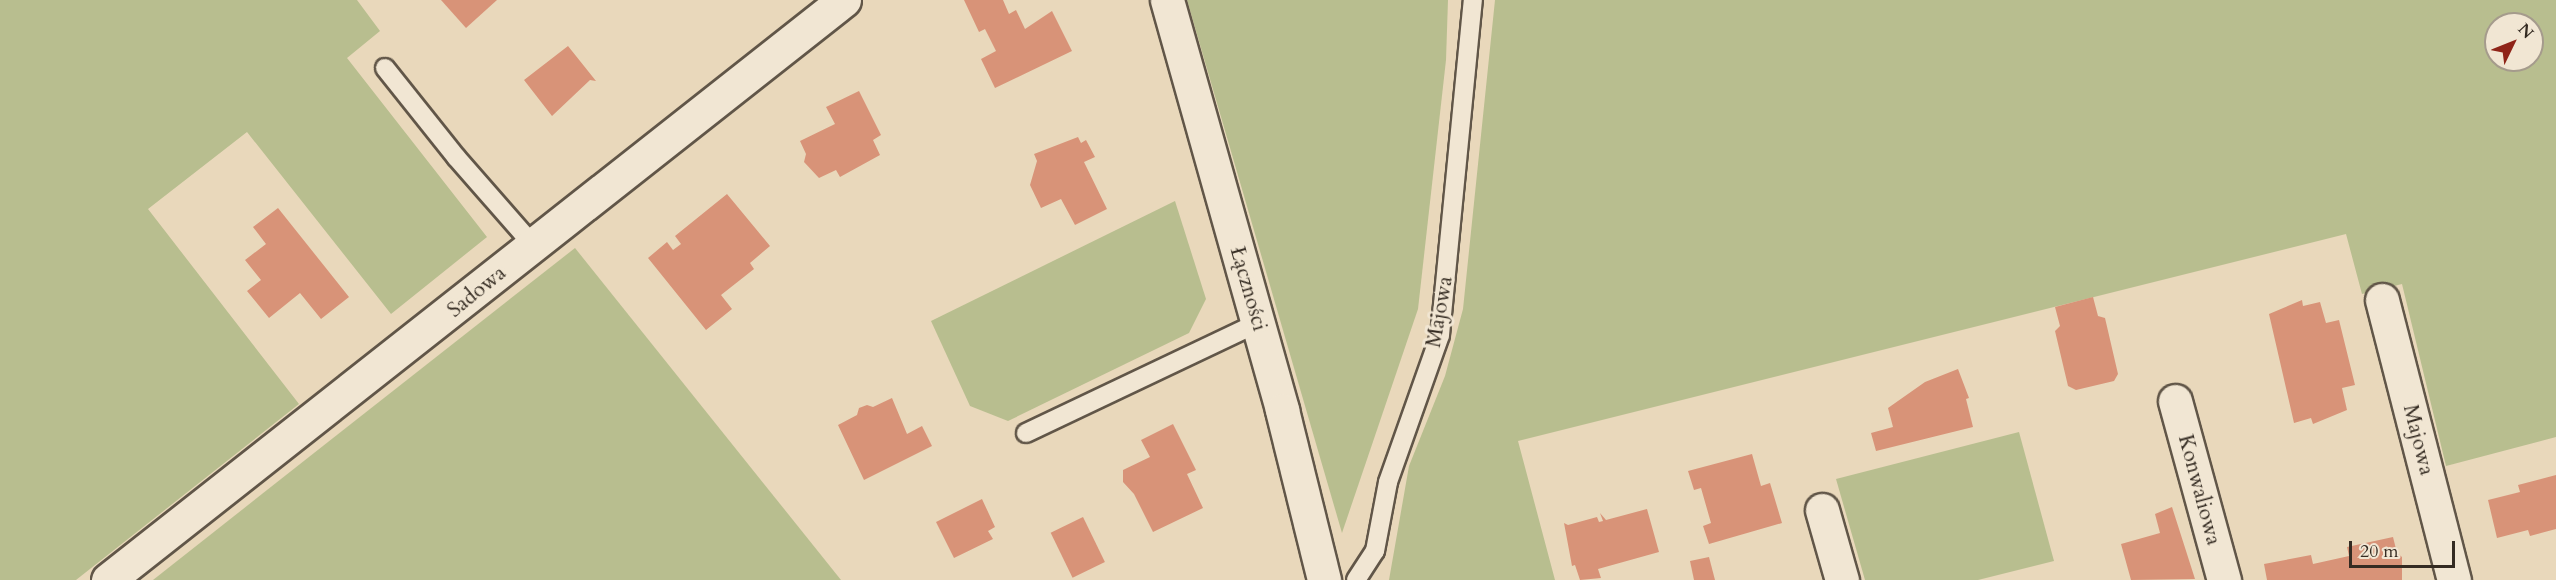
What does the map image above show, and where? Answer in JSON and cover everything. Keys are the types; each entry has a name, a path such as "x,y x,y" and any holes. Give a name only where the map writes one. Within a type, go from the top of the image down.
{"street":[{"name":"Sadowa","path":"108,580 844,0"},
{"name":"Łączności","path":"1167,0 1258,323 1324,580"},
{"name":"Majowa","path":"2382,300 2454,580"},
{"name":"Konwaliowa","path":"2175,401 2224,580"},
{"path":"1822,510 1842,580"}],"lane":[{"name":"Majowa","path":"1356,580 1375,551 1388,482 1440,334 1469,68 1473,0"},
{"path":"385,68 456,157 534,246"},
{"path":"1026,433 1258,323"}],"green space":[{"path":"0,0 357,0 380,31 347,58 487,237 391,314 247,132 148,209 299,404 76,580 0,580"},
{"path":"1187,0 1448,0 1446,60 1418,309 1342,533"},
{"path":"1495,0 2556,0 2556,437 2446,466 2402,284 2362,294 2346,234 1518,441 1555,580 1389,580 1409,466 1445,376 1463,309"},
{"path":"1175,201 1206,299 1189,333 1008,421 970,406 931,321"},
{"path":"575,248 841,580 153,580 328,442"},
{"path":"2019,432 2054,561 1978,580 1865,580 1836,479"}],"building":[{"path":"441,0 497,0 466,28"},
{"path":"964,0 1003,0 1009,14 1016,10 1025,29 1052,11 1072,51 995,88 981,59 996,51 985,29 979,32"},
{"path":"568,46 596,81 590,80 552,116 524,80"},
{"path":"859,91 881,135 873,140 880,155 840,177 836,170 819,178 804,162 806,154 800,141 835,124 826,107"},
{"path":"1078,137 1081,143 1086,140 1095,157 1084,162 1107,209 1075,225 1061,199 1041,208 1030,185 1037,161 1034,154"},
{"path":"727,194 770,246 750,263 754,269 721,295 732,309 706,330 648,258 667,242 673,250 681,244 675,236"},
{"path":"278,208 349,297 321,319 300,293 269,318 247,291 261,280 245,260 266,244 253,227"},
{"path":"2093,297 2098,316 2105,318 2118,374 2114,381 2076,390 2068,386 2055,331 2060,326 2055,307"},
{"path":"2302,300 2303,306 2320,302 2326,323 2339,320 2355,385 2342,388 2347,410 2313,424 2311,418 2294,423 2269,314"},
{"path":"1958,369 1969,398 1966,399 1973,427 1876,451 1871,433 1893,427 1888,408 1925,382"},
{"path":"892,398 907,434 922,426 932,446 864,480 838,425 857,415 859,408 867,405 873,407"},
{"path":"1173,424 1196,470 1187,474 1203,508 1153,532 1134,494 1123,482 1123,470 1150,457 1141,440"},
{"path":"1752,454 1761,486 1770,483 1782,523 1709,544 1703,526 1711,523 1701,488 1694,490 1688,471"},
{"path":"2556,475 2556,529 2530,536 2528,530 2497,538 2488,500 2520,492 2518,485"},
{"path":"982,499 995,527 988,531 993,539 954,558 936,522"},
{"path":"2172,507 2195,579 2131,580 2121,544 2160,533 2155,514"},
{"path":"1647,509 1659,552 1598,569 1601,578 1580,580 1575,565 1572,566 1564,523 1568,525 1597,517 1599,522 1603,521 1600,513 1606,520"},
{"path":"1083,517 1105,562 1073,578 1051,533"},
{"path":"2393,537 2397,553 2402,557 2402,580 2267,580 2264,564 2311,555 2313,564 2349,556 2347,547"},
{"path":"1709,557 1715,580 1694,580 1690,561"}]}
